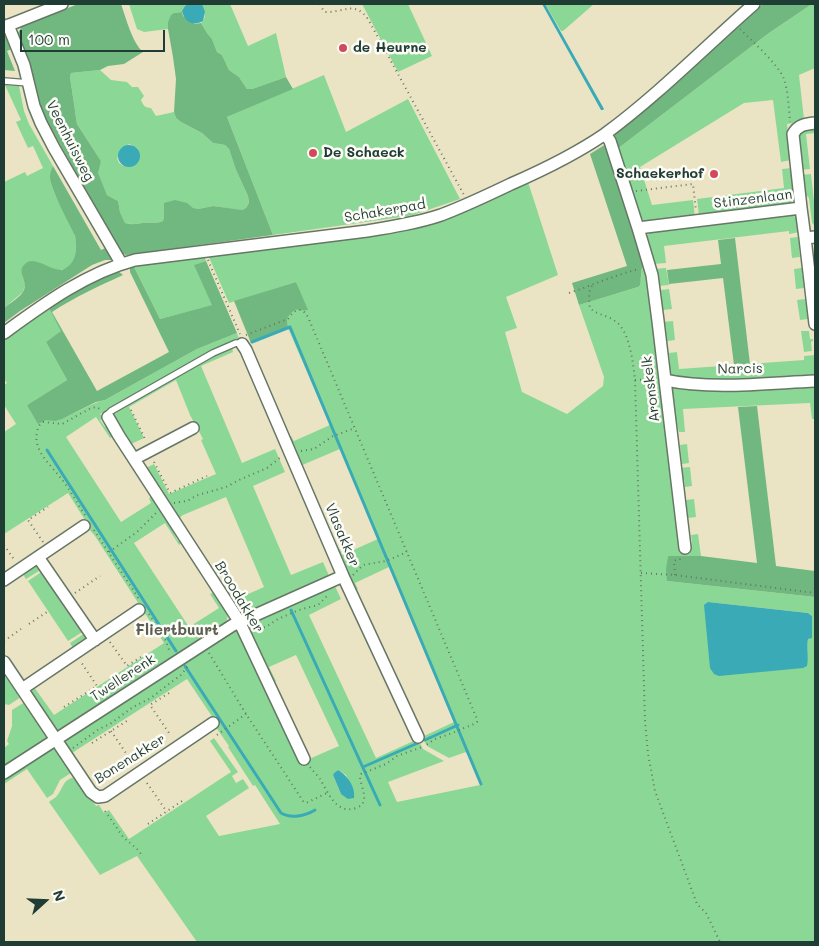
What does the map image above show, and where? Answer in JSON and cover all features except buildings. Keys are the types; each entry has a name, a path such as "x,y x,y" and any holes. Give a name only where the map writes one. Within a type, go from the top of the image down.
{"street":[{"name":"Veenhuisweg","path":"62,4 6,26 24,64 34,106 41,123 121,264"},
{"name":"Schakerpad","path":"4,333 82,282 121,264 135,260 367,231 420,221 453,210 531,175 605,134 644,103 754,4"},
{"path":"801,208 792,137 796,129 801,125 815,123"},
{"path":"605,134 610,141 638,228"},
{"name":"Stinzenlaan","path":"638,228 801,208 810,238 815,324"},
{"name":"Aronskelk","path":"638,228 650,266 658,321 660,380 685,548"},
{"name":"Vlasakker","path":"241,340 344,578 418,737"},
{"name":"Narcis","path":"660,380 730,385 815,381"},
{"name":"Broodakker","path":"108,417 239,622 304,759"},
{"path":"134,459 193,428"},
{"path":"4,580 87,522"},
{"path":"38,557 67,598 100,637"},
{"name":"Twellerenk","path":"4,773 239,622 344,578"},
{"path":"22,689 143,608"},
{"name":"Bonenakker","path":"4,662 91,792 96,796 105,796 213,723"}],"lane":[{"path":"4,81 29,82"},
{"path":"108,417 108,413 111,410 212,353 241,340"}],"path":[{"path":"320,4 323,10 330,12 353,8 364,14 465,198"},
{"path":"734,22 782,74 785,83 790,123 796,129"},
{"path":"634,184 638,198"},
{"name":"Stinzenlaan","path":"636,192 693,184 697,221"},
{"path":"204,251 241,340 288,318 296,310 306,313 477,719 477,722 474,724 397,756 386,764 363,772 360,777 365,797 362,804 358,807 343,809 338,806 304,759"},
{"path":"568,293 592,286 600,280 650,266"},
{"path":"592,286 589,294 590,308 599,314 613,319 621,326 627,340 635,380 646,738 652,781 698,904 706,913 720,942"},
{"path":"635,380 660,380"},
{"path":"108,417 101,408 94,407 62,424 43,422 40,424 36,435 37,443 39,450 59,476 87,522 109,552 143,608 166,641 170,655 181,675"},
{"path":"130,408 145,439"},
{"path":"109,552 137,532 155,514 172,503 187,501 198,495 226,487 267,468 290,453 297,450 314,449 333,436 355,428"},
{"path":"154,462 170,493 207,476"},
{"path":"48,508 28,520 48,550"},
{"path":"4,545 20,569"},
{"path":"675,575 674,561 678,558 684,559 687,557 685,548"},
{"path":"344,578 351,576 363,565 386,561 407,552"},
{"path":"641,573 675,575 815,593"},
{"path":"67,598 100,576"},
{"path":"289,614 318,605 331,593"},
{"path":"29,624 47,612"},
{"path":"4,642 22,629"},
{"path":"100,637 127,666 144,655"},
{"path":"209,652 288,781 303,801 306,803 327,793"},
{"path":"64,707 97,686 75,654"},
{"path":"63,751 72,748 133,707 151,698 186,670"},
{"path":"169,693 150,706 171,736"},
{"path":"217,735 246,714"},
{"path":"92,743 130,718"},
{"path":"111,731 132,762"},
{"path":"147,783 166,812"},
{"path":"148,824 185,799"},
{"path":"105,811 123,838 141,854"}],"green space":[{"path":"78,4 121,4 127,23 139,48 143,52 124,64 108,66 100,70 71,73 70,77 77,124 101,161 98,173 107,195 118,201 125,223 163,221 164,203 175,200 187,203 193,208 198,209 213,206 242,210 249,203 229,149 225,145 213,143 202,133 176,118 174,112 176,79 168,29 171,15 182,12 183,16 195,24 201,23 212,39 217,52 222,55 229,70 239,77 247,89 286,77 293,89 227,117 273,235 126,255 121,253 43,114 18,33 22,26"},
{"path":"129,4 188,4 182,12 174,13 168,22 168,29 144,32 137,29"},
{"path":"200,4 230,4 248,46 276,33 286,77 247,89 239,77 229,70 222,55 217,52 212,39 201,23 205,16"},
{"path":"362,4 408,4 432,56 398,72"},
{"path":"545,4 594,4 561,31"},
{"path":"763,4 812,4 769,33 616,150 615,132"},
{"path":"812,4 815,4 815,68 799,75 804,119 815,120 787,124 791,160 781,162 773,100 744,103 640,167 652,205 693,200 695,217 648,222 641,219 616,150 769,33"},
{"path":"4,35 9,39 14,48 7,51 15,71 4,70"},
{"path":"100,70 111,80 127,82 132,87 138,87 144,96 141,100 146,107 151,108 156,116 174,112 176,118 181,122 202,133 213,143 225,145 229,149 248,196 249,203 246,208 238,210 213,206 198,209 164,207 163,221 125,223 118,201 107,195 97,173 101,161 77,124 71,73","holes":["129,144 138,149 123,166 117,158"]},
{"path":"324,75 346,132 408,99 460,199 413,215 273,235 227,117"},
{"path":"5,85 19,86 24,111 29,124 53,166 51,177 53,190 72,228 77,252 72,263 60,270 46,267 37,262 22,275 25,285 23,292 4,308 4,182 25,172 27,176 43,168 33,146 28,148 16,122 21,120"},
{"path":"815,127 815,133 806,134 810,169 800,170 796,140 799,132"},
{"path":"606,144 646,266 642,267 640,285 638,287 579,305 572,283 627,266 590,154"},
{"path":"53,166 101,250 108,247 112,260 105,260 92,265 4,323 4,308 24,290 25,283 22,270 27,262 35,261 54,269 62,270 73,261 75,256 75,236 51,183 50,174"},
{"path":"792,168 795,198 789,205 699,216 697,199 784,188 782,169"},
{"path":"811,174 815,226 812,223 809,198 803,196 801,175"},
{"path":"527,182 558,275 506,297 517,328 505,332 522,392 567,414 603,386 604,377 579,305 638,287 642,267 646,266 689,544 692,543 691,535 698,534 701,556 668,556 667,581 815,597 815,942 197,942 137,856 100,875 49,802 59,794 68,780 76,777 96,806 99,805 104,813 109,810 129,839 231,772 210,741 214,738 238,772 232,776 236,783 243,779 249,788 206,816 219,836 280,824 255,785 253,786 215,726 213,718 187,679 72,753 93,788 65,745 65,739 235,630 239,631 302,762 339,746 296,655 269,667 275,682 271,673 268,675 247,629 247,625 334,584 341,599 309,615 376,758 418,739 423,749 444,761 388,782 397,802 480,785 466,752 449,758 427,746 422,737 454,722 389,567 355,583 358,589 354,591 336,551 340,549 342,555 378,539 340,449 300,466 288,438 291,436 294,441 330,425 288,328 287,318 291,313 296,309 305,310 296,282 229,303 208,255 381,231","holes":["708,602 808,613 812,616 812,637 808,639 807,644","338,770 346,775 350,784 341,794 333,775"]},
{"path":"791,214 797,219 800,232 789,234 789,231 664,246 666,263 653,264 646,238 652,231"},
{"path":"798,237 799,245 802,245 802,248 799,248 800,257 792,258 790,238"},
{"path":"735,238 750,364 734,365 723,278 669,284 667,270 721,264 718,240"},
{"path":"204,255 206,261 195,265 213,305 160,319 133,265"},
{"path":"206,261 237,333 197,349 105,400 96,402 62,419 55,421 46,420 38,424 27,405 67,380 46,342 61,331 49,308 86,283 117,270 123,275 52,312 97,391 169,352 130,272 130,266 133,265 160,319 212,305 194,265"},
{"path":"666,268 669,285 657,286 654,269"},
{"path":"802,268 802,276 805,276 806,279 803,279 804,288 796,289 794,269"},
{"path":"296,282 308,310 295,310 287,318 288,328 251,343 234,301"},
{"path":"669,289 672,309 663,310 662,302 659,302 662,299 661,290"},
{"path":"805,299 807,308 809,308 807,311 808,319 800,320 797,300"},
{"path":"49,308 62,331 46,342 67,380 27,405 43,418 52,420 67,416 105,400 197,349 237,333 239,339 211,351 100,414 103,418 100,420 105,427 108,425 114,436 110,438 96,417 66,437 121,522 151,503 149,498 153,496 176,532 174,534 178,541 181,539 183,542 179,545 165,523 134,543 189,627 219,608 210,594 215,592 228,615 226,623 60,731 55,729 31,692 34,687 54,715 164,643 88,528 68,493 4,534 4,432 16,424 4,405 4,385 7,383 4,379 4,339"},
{"path":"673,321 675,340 667,341 665,325 662,325 662,322"},
{"path":"801,331 809,331 810,339 813,339 811,342 812,351 804,352"},
{"path":"232,347 233,352 201,366 242,463 275,449 285,472 253,486 291,575 323,562 330,578 246,614 240,614 228,598 234,595 237,599 264,587 226,497 183,515 177,520 144,469 154,464 169,494 216,474 201,440 203,439 190,415 176,380 129,407 144,438 129,445 112,415 112,413 214,355"},
{"path":"677,352 679,369 804,360 804,356 815,355 815,378 729,382 669,378 667,362 670,362 669,353"},
{"path":"815,383 815,419 812,419 810,403 683,409 685,432 679,432 677,424 674,424 669,384"},
{"path":"757,406 776,566 815,571 815,597 667,581 668,556 701,556 757,563 738,407"},
{"path":"687,444 689,463 682,464 680,445"},
{"path":"690,467 692,486 685,487 684,479 681,480 680,468"},
{"path":"694,499 696,517 688,518 686,500"},
{"path":"33,566 38,566 42,569 26,579 22,573"},
{"path":"43,571 84,631 68,641 28,581"},
{"path":"85,633 84,641 74,650 70,643"},
{"path":"4,669 21,696 9,705 4,704"},
{"path":"25,702 46,734 46,738 43,743 4,769 4,748 9,744 7,741 12,726 12,710"},
{"path":"50,749 57,750 72,770 71,773 60,780 53,794 47,798 27,769 4,784 4,778"}],"water":[{"path":"188,4 202,4 205,12 203,21 192,23 187,20 182,11"},
{"path":"542,4 545,4 603,110 601,110"},
{"path":"129,145 137,148 140,156 137,164 129,167 121,164 118,156 121,148"},
{"path":"708,602 808,613 812,616 812,638 808,639 807,666 803,668 719,676 714,674 710,668 704,605"},
{"path":"338,770 350,782 354,790 354,798 348,799 341,794 333,775"}],"waterway":[{"path":"252,342 290,327 481,784"},
{"path":"47,450 176,651"},
{"path":"291,610 380,805"},
{"path":"185,666 281,813 289,816 298,816 315,810"},
{"path":"425,740 458,725"},
{"path":"363,767 418,743"}],"place":[{"name":"de Heurne","path":"343,48"},
{"name":"De Schaeck","path":"313,153"},
{"name":"Schaekerhof","path":"714,174"}],"district":[{"name":"Fliertbuurt","path":"177,630"}]}
